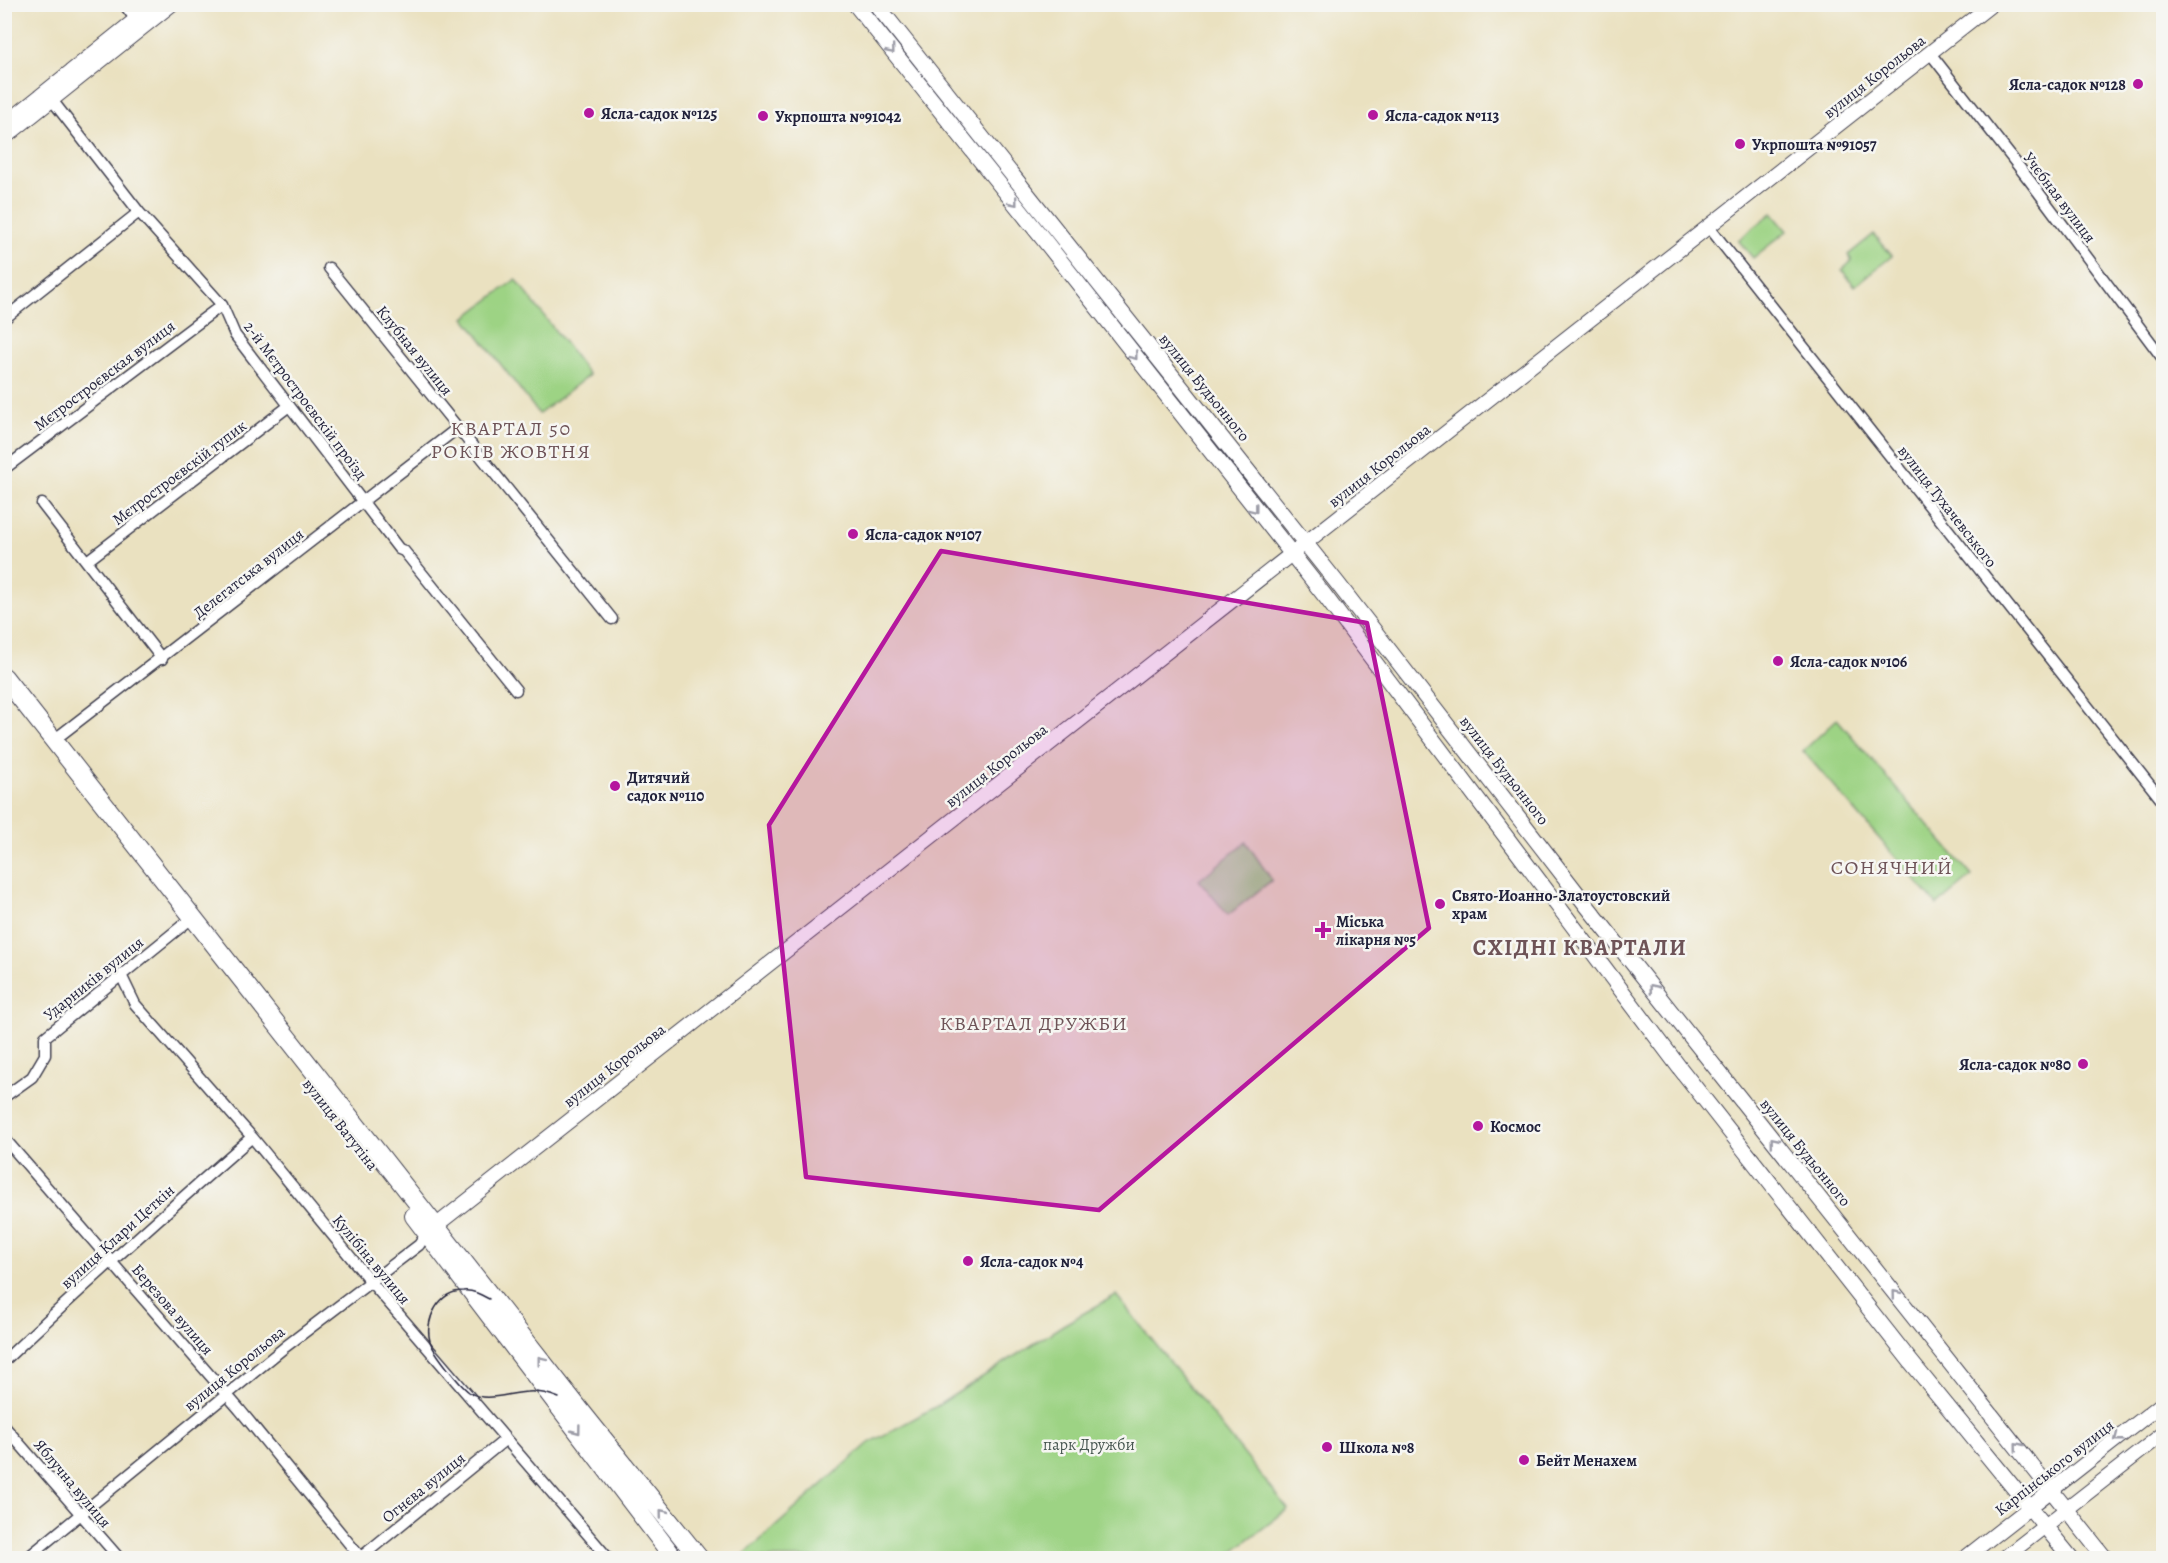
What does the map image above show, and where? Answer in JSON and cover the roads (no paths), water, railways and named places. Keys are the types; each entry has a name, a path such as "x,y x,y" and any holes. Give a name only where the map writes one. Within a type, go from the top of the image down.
{"main road":[{"path":"855,4 1332,605 1679,1067 1911,1362 2071,1558"},
{"name":"вулиця Будьонного","path":"876,4 1306,543 1587,906 2105,1558"},
{"name":"вулиця Ватутіна","path":"4,677 54,740 188,920"},
{"name":"вулиця Ватутіна","path":"4,693 188,920 432,1229 699,1558"},
{"name":"вулиця Ватутіна","path":"432,1229 671,1557"}],"street":[{"path":"124,4 136,20"},
{"path":"4,125 155,4"},
{"path":"4,138 172,4"},
{"name":"вулиця Корольова","path":"27,1558 285,1347 419,1245 432,1229 1992,4"},
{"name":"Учєбная вулиця","path":"1930,53 2030,181 2163,360"},
{"name":"2-й Мєтростроєвскій проїзд","path":"52,100 139,212 222,305 235,335 289,406 399,549 404,552 516,690"},
{"path":"4,320 139,212"},
{"name":"вулиця Тухачевського","path":"1709,227 2163,803"},
{"name":"Клубная вулиця","path":"329,268 612,619"},
{"name":"Мєтростроєвская вулиця","path":"5,468 222,305"},
{"name":"Мєтростроєвскій тупик","path":"87,561 289,406"},
{"name":"Делегатська вулиця","path":"54,740 459,427"},
{"path":"42,504 162,658"},
{"name":"Ударників вулиця","path":"4,1097 32,1077 45,1055 45,1037 188,920"},
{"name":"Кулібіна вулиця","path":"121,975 135,1004 252,1137 371,1282 608,1558"},
{"name":"вулиця Клари Цеткін","path":"4,1361 111,1260 252,1137"},
{"name":"Березова вулиця","path":"4,1138 226,1395 361,1558"},
{"name":"Карпінського вулиця","path":"1965,1558 2163,1402"},
{"name":"Яблучна вулиця","path":"4,1426 119,1558"},
{"path":"2004,1558 2163,1433"},
{"name":"Огнєва вулиця","path":"361,1558 506,1439"}],"tram line":[{"path":"489,1299 473,1292 463,1291 454,1292 440,1301 431,1316 429,1333 432,1346 441,1360 453,1376 469,1392 476,1395 490,1397 532,1392 559,1398"}],"place":[{"name":"Ясла-садок №128","path":"2138,84"},
{"name":"Ясла-садок №125","path":"589,113"},
{"name":"Ясла-садок №113","path":"1373,115"},
{"name":"Укрпошта №91042","path":"763,116"},
{"name":"Укрпошта №91057","path":"1740,144"},
{"name":"Ясла-садок №107","path":"853,534"},
{"name":"Ясла-садок №106","path":"1778,661"},
{"name":"Дитячий садок №110","path":"615,786"},
{"name":"Свято-Иоанно-Златоустовский храм","path":"1440,904"},
{"name":"Міська лікарня №5","path":"1323,930"},
{"name":"Ясла-садок №80","path":"2083,1064"},
{"name":"Космос","path":"1478,1126"},
{"name":"Ясла-садок №4","path":"968,1261"},
{"name":"Школа №8","path":"1327,1447"},
{"name":"Бейт Менахем","path":"1524,1460"}],"district":[{"name":"КВАРТАЛ 50 РОКІВ ЖОВТНЯ","path":"511,440"},
{"name":"СОНЯЧНИЙ","path":"1892,867"},
{"name":"СХІДНІ КВАРТАЛИ","path":"1580,947"},
{"name":"КВАРТАЛ ДРУЖБИ","path":"1034,1023"}],"park label":[{"name":"парк Дружби","path":"1089,1444"}]}
